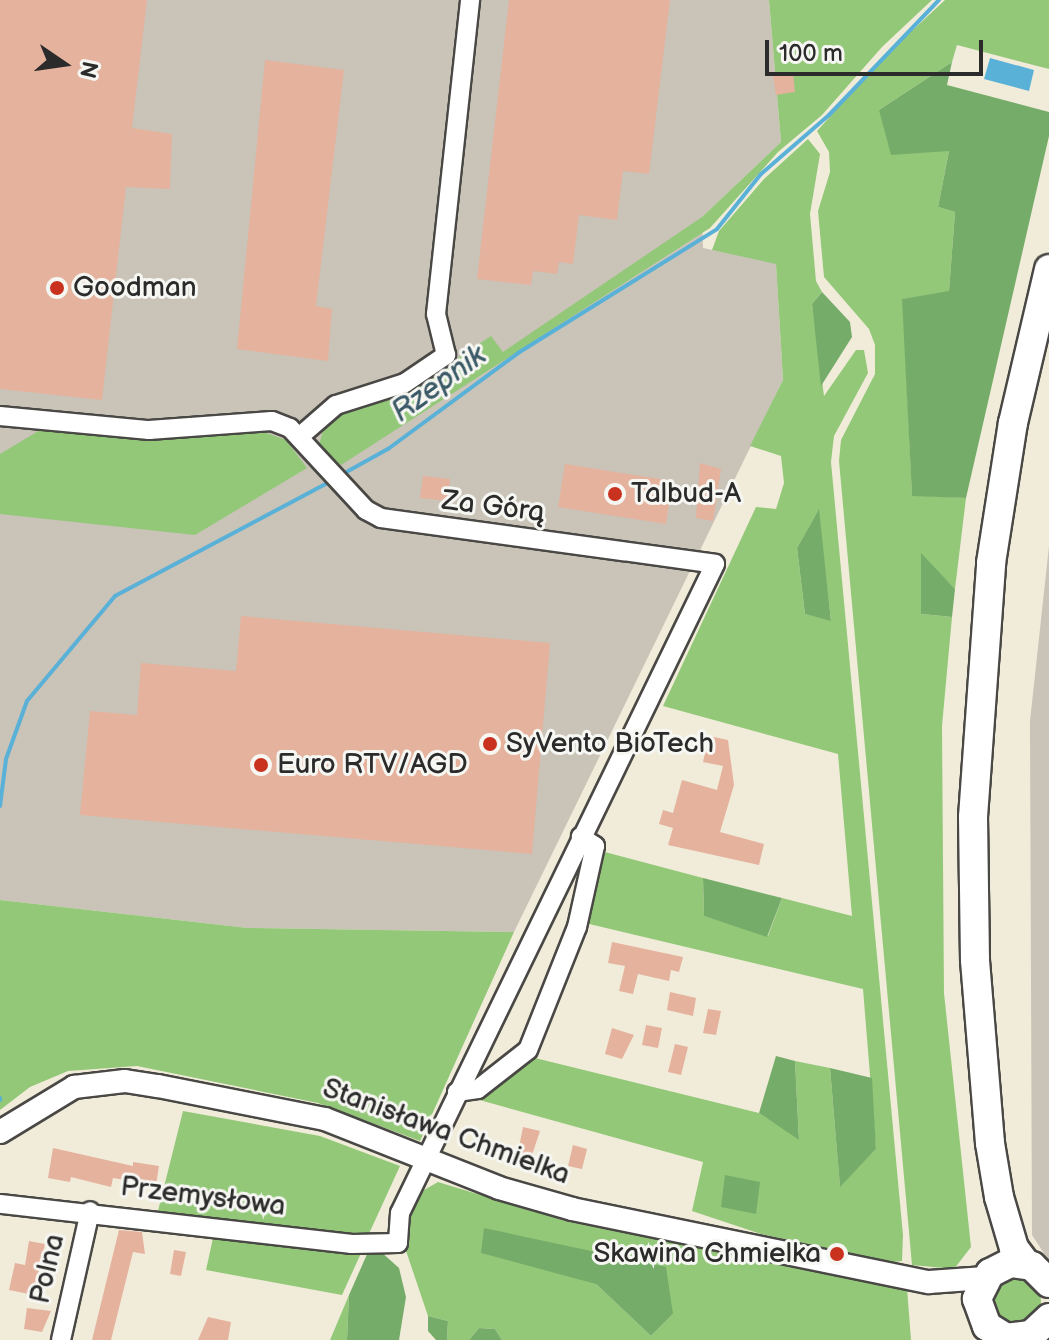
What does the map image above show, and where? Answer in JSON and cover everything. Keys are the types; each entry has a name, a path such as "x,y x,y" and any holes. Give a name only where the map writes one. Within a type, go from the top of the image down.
{"main road":[{"path":"1049,269 1006,464 989,576 977,717 975,960 999,1197 1014,1248 1026,1264 1049,1283"},
{"path":"999,1197 990,1273 978,1306 1000,1337 1041,1328"},
{"path":"990,1273 1026,1264"}],"street":[{"path":"299,437 336,405 405,383 446,355 438,338 436,301 470,0"},
{"name":"Za Górą","path":"0,416 149,430 255,418 281,425 299,437 366,510 396,523 715,564 400,1213 398,1243"},
{"path":"457,1092 478,1089 528,1050 577,927 595,846 581,837"},
{"name":"Stanisława Chmielka","path":"0,1132 25,1112 74,1087 125,1081 297,1111 427,1160 572,1209 929,1282 978,1306"},
{"name":"Przemysłowa","path":"0,1204 90,1211 352,1244 398,1243"},
{"name":"Polna","path":"61,1340 90,1211"},
{"name":"Stanisława Chmielka","path":"929,1282 990,1273"}],"shaded area":[{"path":"0,0 769,0 781,142 702,217 703,248 776,263 783,380 514,932 248,928 0,900"},
{"path":"1049,546 1049,1261 1032,1235 1030,721"}],"green space":[{"path":"769,0 932,0 882,47 822,115 778,152 710,228 341,465 318,448 326,421 345,409 396,399 491,336 503,352 702,217 781,142"},
{"path":"945,0 1049,0 1049,69 957,45 952,62 879,110 949,151 938,207 955,212 949,292 903,299 912,495 966,498 955,589 921,555 921,614 952,617 942,726 944,993 971,1247 954,1269 912,1265 839,461 841,440 875,374 875,345 869,329 824,277 818,211 830,172 829,152 817,131 886,55"},
{"path":"952,62 947,85 1049,112 1049,136 966,498 912,496 902,299 949,291 955,212 938,207 949,151 891,155 879,110"},
{"path":"808,139 820,154 810,214 816,281 822,292 812,304 824,396 856,350 864,350 868,373 834,436 831,462 903,1235 902,1261 892,1262 761,1234 692,1211 703,1162 476,1099 531,1057 759,1113 799,1139 795,1061 830,1068 840,1186 876,1149 863,989 585,923 601,851 703,878 704,916 768,936 782,898 852,916 838,754 663,706 756,507 776,509 784,483 781,456 750,446 783,380 776,264 712,250 719,231 764,179","holes":["818,511 831,620 805,614 797,548"]},
{"path":"822,292 850,322 852,337 821,386 812,304"},
{"path":"40,430 141,439 258,430 286,440 307,468 195,535 0,514 0,454"},
{"path":"819,509 831,621 805,614 797,548"},
{"path":"921,553 955,589 952,617 921,614"},
{"path":"703,878 782,898 767,937 704,916"},
{"path":"0,900 248,928 514,932 420,1141 318,1103 137,1066 68,1071 30,1087 0,1110"},
{"path":"776,1056 795,1061 799,1140 759,1113"},
{"path":"830,1068 872,1078 876,1149 840,1187"},
{"path":"183,1111 320,1136 400,1166 367,1238 158,1211"},
{"path":"725,1175 760,1182 756,1214 721,1207"},
{"path":"438,1182 569,1222 907,1288 911,1340 502,1340 495,1329 479,1328 469,1340 447,1340 448,1321 428,1316 403,1242 408,1218 424,1190","holes":["596,1284 673,1314 651,1336"]},
{"path":"484,1228 666,1267 673,1314 651,1336 596,1284 481,1253"},
{"path":"215,1229 362,1251 342,1295 206,1270"},
{"path":"380,1251 399,1268 406,1297 399,1340 347,1340 349,1295 368,1252"},
{"path":"1016,1276 1034,1283 1041,1301 1034,1319 1016,1326 998,1319 991,1301 998,1283"},
{"path":"349,1295 347,1340 330,1340"},
{"path":"428,1316 448,1321 447,1340 436,1340 428,1331"},
{"path":"479,1328 495,1329 502,1340 469,1340"}],"water":[{"path":"990,58 1034,70 1029,91 984,79"}],"building":[{"name":"Goodman","path":"0,0 147,0 132,128 172,134 170,189 126,187 102,400 0,389"},
{"path":"509,0 670,0 649,174 623,171 617,220 579,215 573,264 559,262 557,274 533,271 531,285 477,279"},
{"path":"265,60 344,70 316,306 332,309 328,361 237,349"},
{"path":"793,73 795,92 776,95 773,76"},
{"name":"Talbud-A","path":"700,463 721,469 713,521 696,518"},
{"name":"Talbud-A","path":"565,464 672,481 666,524 558,507"},
{"path":"423,476 450,479 448,501 420,498"},
{"name":"Euro RTV/AGD","path":"241,616 550,643 532,854 80,815 90,711 137,715 141,663 236,671"},
{"path":"709,736 728,740 734,785 720,832 764,844 759,865 668,845 673,828 659,824 663,810 673,813 682,780 717,790 723,766 703,762"},
{"path":"612,942 683,957 679,972 671,970 669,981 638,974 633,994 619,991 625,966 608,963"},
{"path":"670,992 696,998 693,1016 667,1010"},
{"path":"708,1009 721,1011 716,1035 703,1033"},
{"path":"646,1025 662,1028 658,1048 642,1045"},
{"path":"612,1028 634,1035 622,1059 605,1054"},
{"path":"675,1044 688,1047 681,1075 668,1072"},
{"path":"523,1127 540,1131 529,1164 516,1162"},
{"path":"573,1145 587,1149 582,1169 568,1166"},
{"path":"53,1148 133,1166 133,1162 159,1166 156,1185 113,1178 111,1187 71,1177 70,1182 48,1178"},
{"path":"119,1230 142,1232 145,1254 133,1252 111,1340 92,1340"},
{"path":"29,1241 45,1244 34,1295 9,1290 15,1263 25,1265"},
{"path":"174,1250 186,1252 181,1276 170,1274"},
{"path":"27,1308 51,1311 42,1332 24,1329"},
{"path":"208,1317 231,1322 228,1340 198,1340"}],"waterway":[{"name":"Rzepnik","path":"341,475 388,449 518,353 717,229 761,174 829,115 939,0"},
{"name":"Rzepnik","path":"0,806 6,759 27,701 115,596 333,480"}],"place":[{"name":"Goodman","path":"57,288"},
{"name":"Talbud-A","path":"615,494"},
{"name":"SyVento BioTech","path":"490,744"},
{"name":"Euro RTV/AGD","path":"261,765"},
{"name":"Skawina Chmielka","path":"837,1254"}]}
